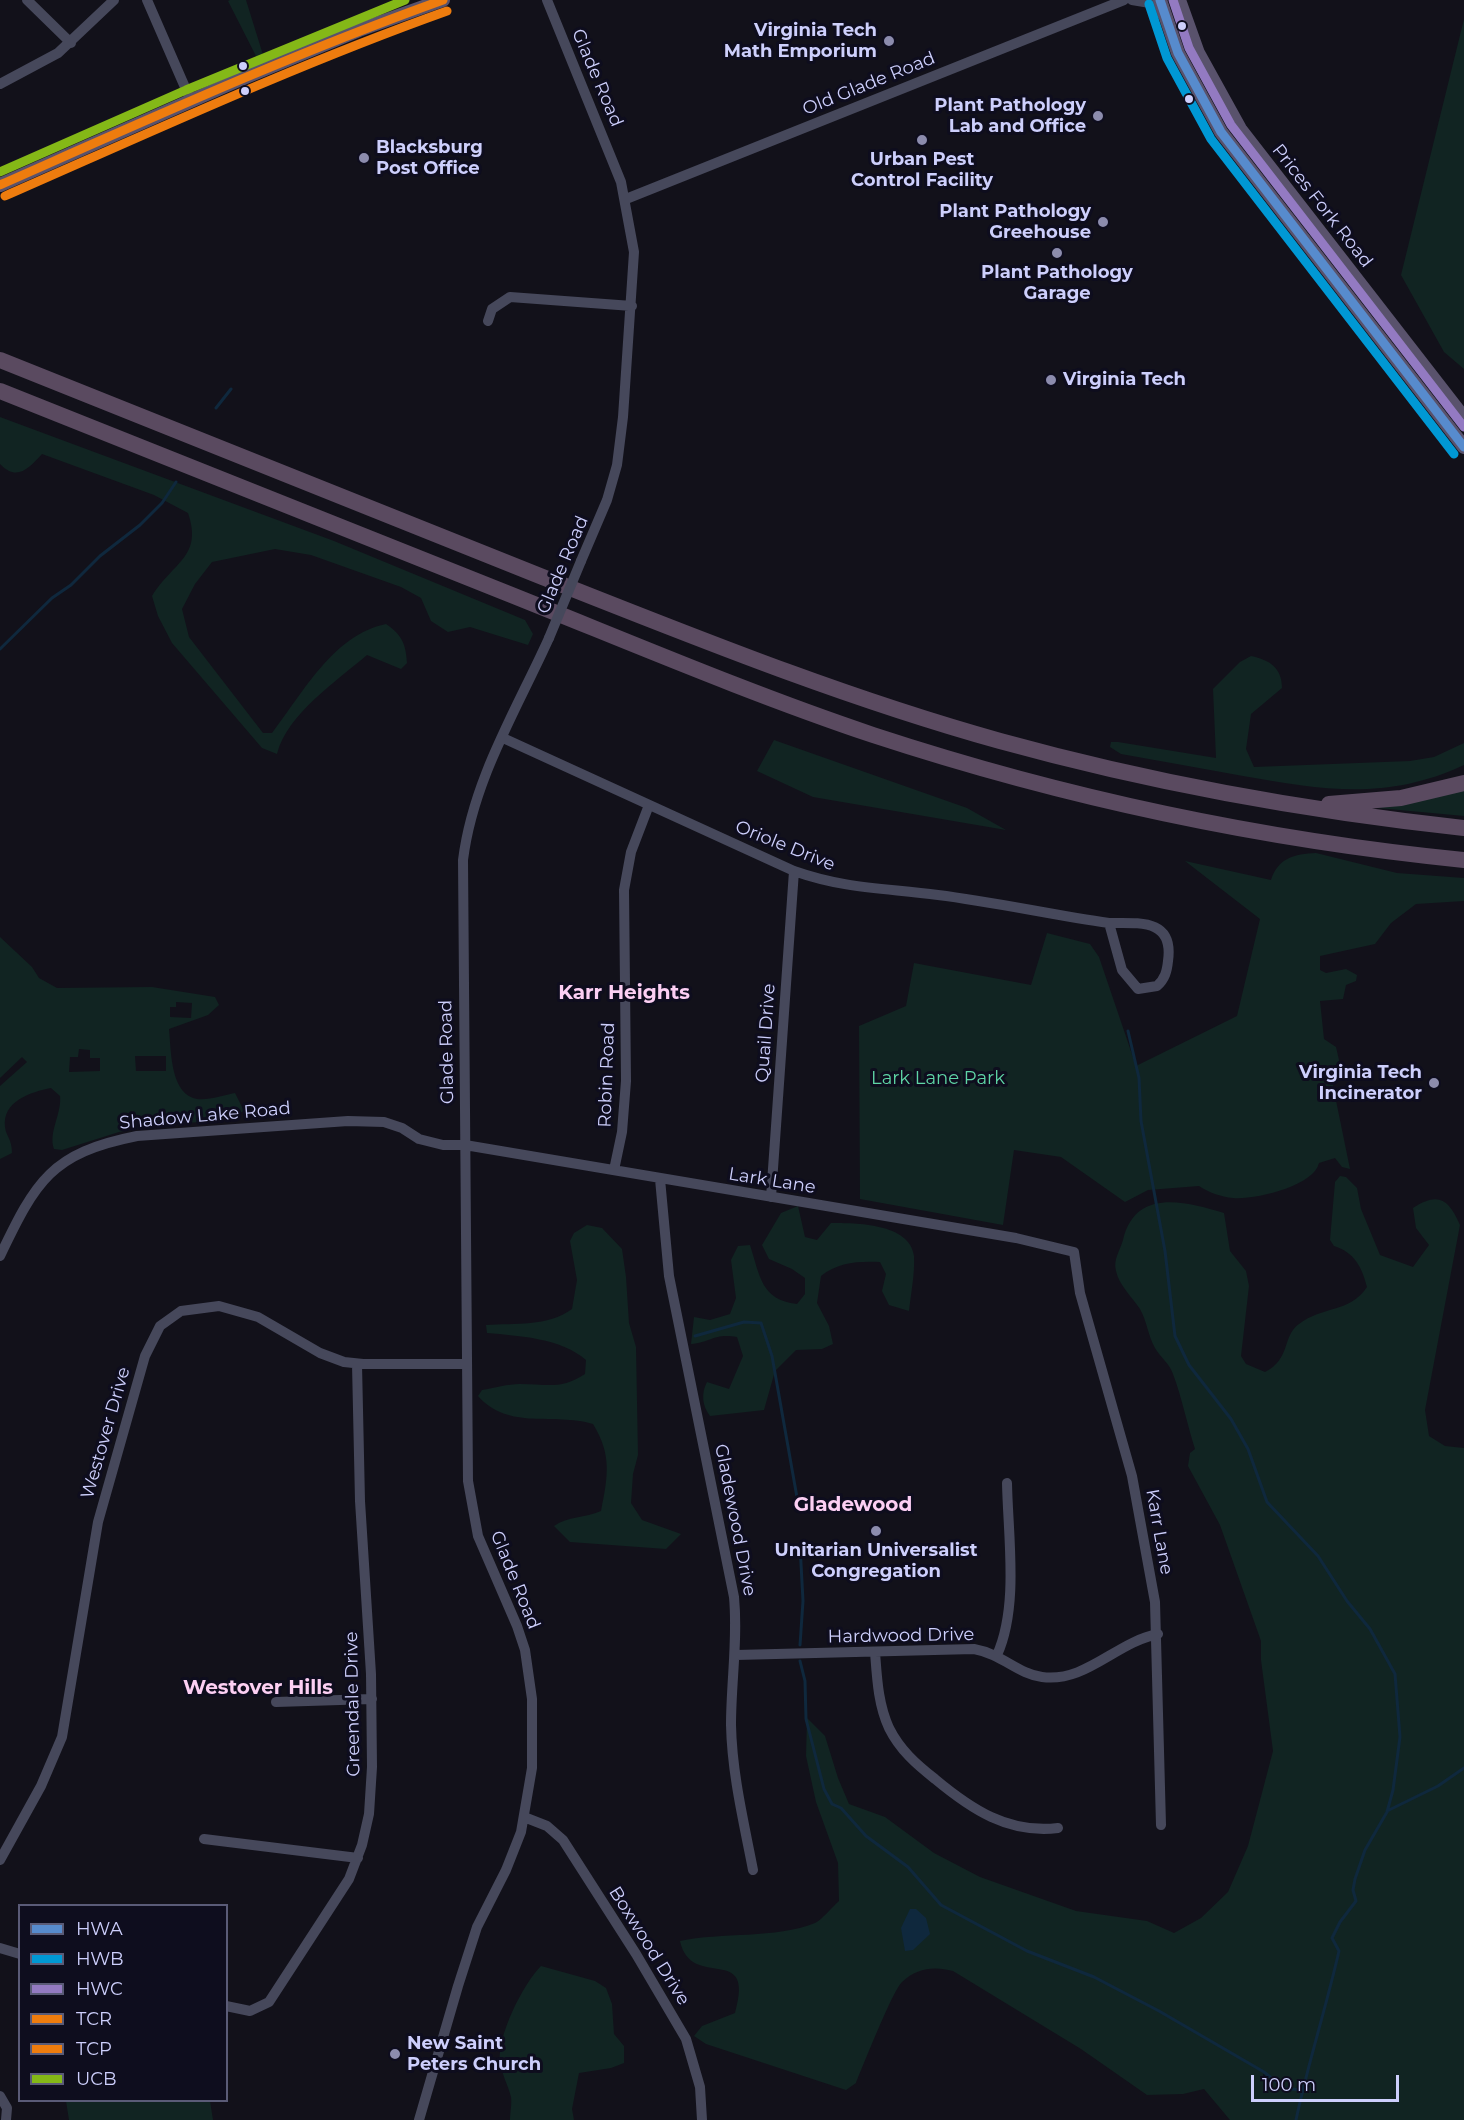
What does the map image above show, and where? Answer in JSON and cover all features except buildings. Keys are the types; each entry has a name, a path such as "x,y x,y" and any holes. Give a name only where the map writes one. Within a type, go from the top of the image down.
{"highway":[{"path":"0,360 685,633 850,695 970,732 1093,765 1298,806 1464,828"},
{"path":"0,391 721,679 920,749 1060,789 1198,821 1322,843 1464,860"},
{"path":"1298,806 1401,798 1464,783"}],"main road":[{"path":"410,10 427,0"},
{"path":"0,185 191,100 410,10 443,0"},
{"name":"Prices Fork Road","path":"1160,0 1193,85 1221,132 1464,447"},
{"name":"Prices Fork Road","path":"1179,0 1207,72 1240,129 1464,418"}],"street":[{"path":"27,0 71,43"},
{"path":"0,84 45,62 71,43 114,0"},
{"path":"147,0 191,100"},
{"name":"Glade Road","path":"419,2120 477,1927 506,1870 524,1817 531,1768 533,1715 530,1677 517,1626 489,1565 472,1513 468,1481 463,860 474,801 487,768 549,638 607,500 617,465 632,306 634,252 626,199 612,157 547,0"},
{"name":"Old Glade Road","path":"626,199 1124,0"},
{"path":"1132,0 1150,3 1165,17"},
{"path":"489,321 492,309 510,297 632,306"},
{"name":"Oriole Drive","path":"503,738 794,871 853,887 937,894 1109,923 1138,923 1154,926 1164,932 1170,949 1165,978 1157,986 1138,988 1126,978 1109,923"},
{"name":"Robin Road","path":"614,1170 622,1132 626,1088 623,944 625,882 631,852 649,805"},
{"name":"Quail Drive","path":"771,1197 794,871"},
{"name":"Shadow Lake Road","path":"0,1256 26,1202 44,1177 69,1157 105,1142 137,1136 348,1122 384,1122 402,1128 419,1139 443,1144 465,1145"},
{"name":"Lark Lane","path":"465,1145 1016,1238 1074,1252"},
{"name":"Gladewood Drive","path":"660,1179 669,1276 734,1597 736,1655 731,1727 734,1762 753,1870"},
{"name":"Karr Lane","path":"1074,1252 1080,1293 1132,1476 1155,1602 1158,1634 1161,1825"},
{"name":"Westover Drive","path":"0,1860 38,1794 62,1737 98,1522 145,1356 159,1327 168,1318 187,1309 213,1306 232,1308 262,1318 328,1357 357,1364 466,1364"},
{"name":"Greendale Drive","path":"228,2006 247,2011 255,2010 269,2002 336,1900 358,1858 367,1827 370,1800 372,1699 360,1501 357,1364"},
{"path":"997,1655 1004,1637 1010,1605 1006,1483"},
{"name":"Hardwood Drive","path":"736,1655 974,1649 997,1655 1028,1674 1057,1678 1083,1671 1126,1644 1158,1634"},
{"path":"875,1652 882,1710 894,1736 911,1759 968,1805 990,1817 1020,1827 1058,1828"},
{"path":"276,1702 372,1699"},
{"name":"Boxwood Drive","path":"524,1817 547,1826 563,1840 679,2024 696,2067 702,2120"},
{"path":"204,1839 358,1858"},
{"path":"0,1948 18,1953"},
{"path":"0,2096 7,2108 6,2120"}],"green space":[{"path":"246,0 264,58 258,60 228,1"},
{"path":"1464,19 1464,369 1444,352 1401,275"},
{"path":"0,417 334,541 525,620 533,634 528,645 470,627 448,632 431,621 421,598 401,587 311,555 275,549 212,562 195,584 182,609 189,637 263,733 272,733 321,668 350,640 367,630 386,624 396,632 406,650 407,663 401,669 367,655 314,699 302,712 291,725 277,754 262,748 172,643 158,616 152,596 184,558 192,540 188,513 154,495 42,454 22,471 12,472 6,469 0,464"},
{"path":"1251,656 1274,666 1280,675 1282,688 1251,714 1246,749 1254,767 1410,761 1434,757 1464,743 1464,765 1408,784 1381,788 1328,788 1272,781 1121,754 1110,747 1111,742 1118,742 1216,758 1213,689 1240,662"},
{"path":"774,740 967,808 1006,830 813,797 757,771"},
{"path":"1464,789 1464,816 1367,807"},
{"name":"Lark Lane Park","path":"1316,853 1397,873 1464,878 1464,901 1416,904 1391,923 1375,944 1320,956 1320,970 1326,973 1346,969 1357,975 1356,981 1346,985 1343,999 1320,1001 1324,1039 1336,1047 1342,1073 1331,1076 1350,1169 1342,1167 1335,1158 1319,1163 1315,1171 1295,1185 1255,1197 1228,1197 1215,1194 1199,1186 1148,1190 1125,1202 1061,1157 1014,1150 1003,1225 860,1199 859,1026 906,1006 914,963 1031,985 1047,933 1090,944 1099,957 1136,1066 1237,1016 1260,919 1185,861 1271,880 1278,867 1288,859"},
{"path":"0,937 32,967 39,978 57,988 152,987 215,997 219,1005 208,1015 169,1029 173,1068 185,1094 203,1099 235,1093 244,1111 223,1121 160,1124 119,1132 62,1150 54,1149 53,1136 60,1096 51,1088 19,1099 8,1110 5,1127 12,1153 0,1159 0,1086 27,1062 22,1057 0,1078","holes":["176,1002 192,1003 191,1018 170,1017 170,1007 176,1007","79,1049 90,1050 90,1058 100,1058 100,1071 69,1072 70,1057 78,1057","135,1056 166,1056 166,1071 136,1071"]},
{"path":"1340,1176 1346,1177 1357,1188 1361,1209 1380,1255 1413,1267 1429,1245 1416,1228 1413,1208 1430,1200 1436,1199 1447,1204 1460,1225 1425,1410 1429,1436 1445,1446 1464,1448 1464,2120 1230,2120 1204,2089 1183,2094 1147,2095 1081,2049 953,1971 939,1969 920,1971 902,1982 885,2013 856,2083 846,2090 706,2044 694,2036 702,2026 735,2013 739,1991 737,1979 730,1972 696,1964 686,1956 680,1941 800,1928 818,1921 839,1901 838,1863 816,1802 806,1756 807,1718 825,1736 849,1804 885,1817 934,1853 980,1877 1076,1911 1147,1921 1174,1933 1201,1918 1228,1892 1248,1846 1273,1751 1261,1660 1261,1641 1220,1525 1188,1466 1190,1453 1195,1449 1173,1374 1157,1351 1140,1309 1120,1281 1115,1263 1129,1223 1138,1212 1150,1205 1163,1202 1178,1203 1224,1213 1230,1251 1246,1271 1249,1286 1241,1356 1246,1364 1265,1372 1279,1361 1290,1335 1299,1324 1317,1314 1352,1301 1367,1287 1356,1261 1347,1252 1334,1246 1330,1240 1335,1182"},
{"path":"798,1206 805,1237 817,1240 831,1223 880,1227 903,1237 910,1245 914,1256 909,1311 889,1305 882,1291 886,1274 880,1262 849,1263 828,1271 821,1276 817,1303 829,1326 833,1344 822,1349 796,1350 775,1371 764,1410 710,1416 703,1399 707,1382 729,1389 743,1356 737,1337 723,1336 691,1344 694,1317 710,1320 730,1314 736,1298 731,1260 738,1246 750,1245 760,1276 769,1292 785,1302 797,1304 805,1294 805,1278 792,1269 769,1259 762,1245 781,1213"},
{"path":"587,1225 602,1228 622,1249 629,1323 636,1347 638,1455 633,1474 631,1503 642,1520 681,1534 666,1549 570,1542 554,1526 565,1520 601,1511 607,1466 603,1446 593,1424 563,1419 517,1417 490,1407 478,1396 482,1390 520,1384 561,1384 585,1374 586,1360 564,1347 539,1339 487,1333 486,1325 542,1321 563,1315 572,1309 577,1280 570,1241 574,1233"},
{"path":"541,1966 595,1981 606,1988 612,2004 614,2034 624,2046 624,2063 611,2068 579,2073 572,2109 574,2120 510,2120 511,2097 502,2071 500,2051 507,2025 519,1997"},
{"path":"66,2102 210,2102 213,2120 69,2120"}],"water":[{"path":"910,1909 916,1909 926,1918 930,1934 913,1950 905,1951 901,1928"}],"waterway":[{"path":"216,408 231,389"},
{"path":"0,649 52,598 71,585 100,556 140,525 162,503 176,482"},
{"path":"1128,1031 1139,1078 1141,1121 1165,1251 1175,1336 1189,1365 1231,1419 1248,1449 1267,1502 1318,1556 1347,1601 1370,1629 1395,1674 1400,1737 1393,1790 1387,1812 1365,1850 1355,1879 1353,1890 1356,1901 1340,1922 1332,1938 1339,1951 1296,2120"},
{"path":"695,1336 744,1322 761,1323 772,1356 798,1503"},
{"path":"800,1545 803,1601 800,1645"},
{"path":"800,1661 805,1681 806,1719 824,1789 832,1804 841,1808 866,1836 908,1867 941,1905 1027,1951 1094,1977 1159,2011 1264,2072 1284,2088 1301,2090 1301,2092"},
{"path":"1387,1811 1438,1786 1464,1768"}],"transit line":[{"name":"UCB","path":"0,172 186,90 405,0"},
{"name":"TCR","path":"0,185 275,65 443,0"},
{"name":"HWA","path":"1160,0 1178,53 1221,132 1464,447"},
{"name":"HWC","path":"1173,0 1189,48 1231,125 1464,427"},
{"name":"HWB","path":"1149,4 1167,58 1211,139 1454,454"},
{"name":"TCP","path":"5,196 279,76 447,11"}],"place":[{"name":"Virginia Tech Math Emporium","path":"889,41"},
{"name":"Plant Pathology Lab and Office","path":"1098,116"},
{"name":"Urban Pest Control Facility","path":"922,140"},
{"name":"Blacksburg Post Office","path":"364,158"},
{"name":"Plant Pathology Greehouse","path":"1103,222"},
{"name":"Plant Pathology Garage","path":"1057,253"},
{"name":"Virginia Tech","path":"1051,380"},
{"name":"Virginia Tech Incinerator","path":"1434,1083"},
{"name":"Unitarian Universalist Congregation","path":"876,1531"},
{"name":"New Saint Peters Church","path":"395,2054"}],"district":[{"name":"Karr Heights","path":"624,993"},
{"name":"Gladewood","path":"853,1505"},
{"name":"Westover Hills","path":"258,1688"}]}
